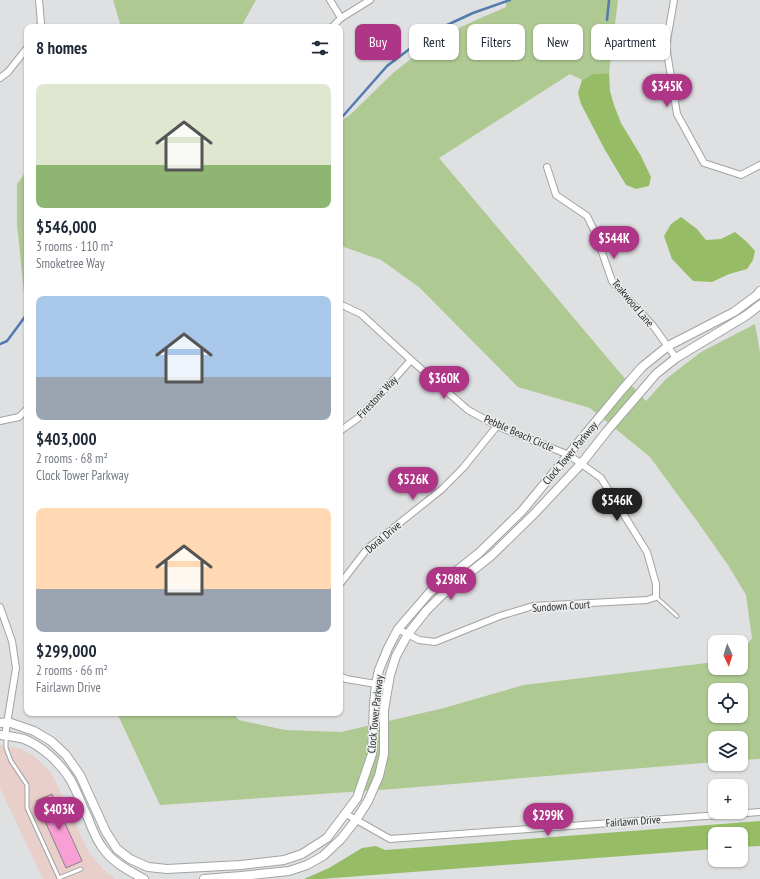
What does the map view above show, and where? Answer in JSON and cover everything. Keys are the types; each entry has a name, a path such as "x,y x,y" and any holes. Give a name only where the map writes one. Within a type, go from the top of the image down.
{"street":[{"path":"39,0 40,24"},
{"path":"330,0 341,18"},
{"path":"335,24 341,18 370,0"},
{"path":"674,0 666,46 677,114 704,164 741,174 760,165"},
{"path":"0,78 8,72 24,52"},
{"name":"Teakwood Lane","path":"546,167 556,195 587,216 595,232 612,281 654,327 676,358"},
{"name":"Clock Tower Parkway","path":"4,722 34,731 51,741 66,755 80,775 106,832 117,849 130,859 148,867 167,869 241,865 284,860 302,854 327,838 358,798 372,754 374,704 379,670 398,629 430,592 480,553 522,511 642,367 668,346 734,312 757,295 760,291"},
{"name":"Clock Tower Parkway","path":"204,879 241,878 290,871 307,865 323,856 341,839 356,820 368,801 379,776 384,754 384,710 390,675 396,656 408,634 426,611 443,594 492,555 534,514 581,464 656,374 676,358 747,315 760,305"},
{"name":"Pebble Beach Circle","path":"343,306 361,314 468,410 497,426 568,455 601,478 647,552 656,584 656,597"},
{"name":"Firestone Way","path":"343,429 361,416 411,360"},
{"path":"0,421 20,417 24,412"},
{"name":"Doral Drive","path":"343,580 367,549 441,490 463,468 497,426"},
{"name":"Sundown Court","path":"398,629 418,640 435,642 500,616 533,606 647,600 656,597"},
{"path":"0,607 12,641 16,668 4,722 3,736 24,739 36,746 59,765 70,779 96,838 104,850 116,862 144,879"},
{"path":"343,678 388,686"},
{"name":"Fairlawn Drive","path":"346,814 390,840 760,812"},
{"path":"241,865 241,878"}],"lane":[{"path":"656,597 676,616"},
{"path":"3,736 11,761 27,785 27,808 59,878 81,869"}],"shaded area":[{"path":"0,745 21,749 35,757 52,774 89,853 105,871 115,879 43,879 0,788"}],"green space":[{"path":"113,0 256,0 243,24 120,24"},
{"path":"506,0 618,0 615,24 591,24 591,60 611,60 609,73 593,74 582,80 570,74 439,158 621,374 646,401 666,379 701,352 755,324 760,352 760,759 748,760 748,731 708,731 708,763 393,789 160,805 118,716 235,716 239,720 285,730 341,732 444,708 524,685 708,663 708,675 748,675 748,643 752,638 746,595 728,565 650,457 590,408 518,387 419,287 381,260 343,246 343,120 351,114 393,73 409,60 459,60 459,28 467,24 467,60 525,60 525,24 468,24 506,7"},
{"path":"609,73 610,91 614,105 621,123 641,156 651,177 649,186 636,189 626,185 605,150 581,104 578,93 582,80 593,74"},
{"path":"24,174 24,294 17,224 17,184"},
{"path":"681,217 697,229 706,240 721,239 735,232 755,251 753,260 747,269 729,274 712,282 693,281 672,259 664,236 671,224"},
{"path":"760,821 760,846 748,847 748,827 708,827 708,850 321,879 304,879 329,868 362,848 376,846 385,850"}],"building":[{"path":"52,794 82,861 66,868 36,801"}],"waterway":[{"path":"343,116 387,66 432,32 473,13 510,0"},
{"path":"607,20 609,0"},
{"path":"0,344 7,341 24,318"}]}
